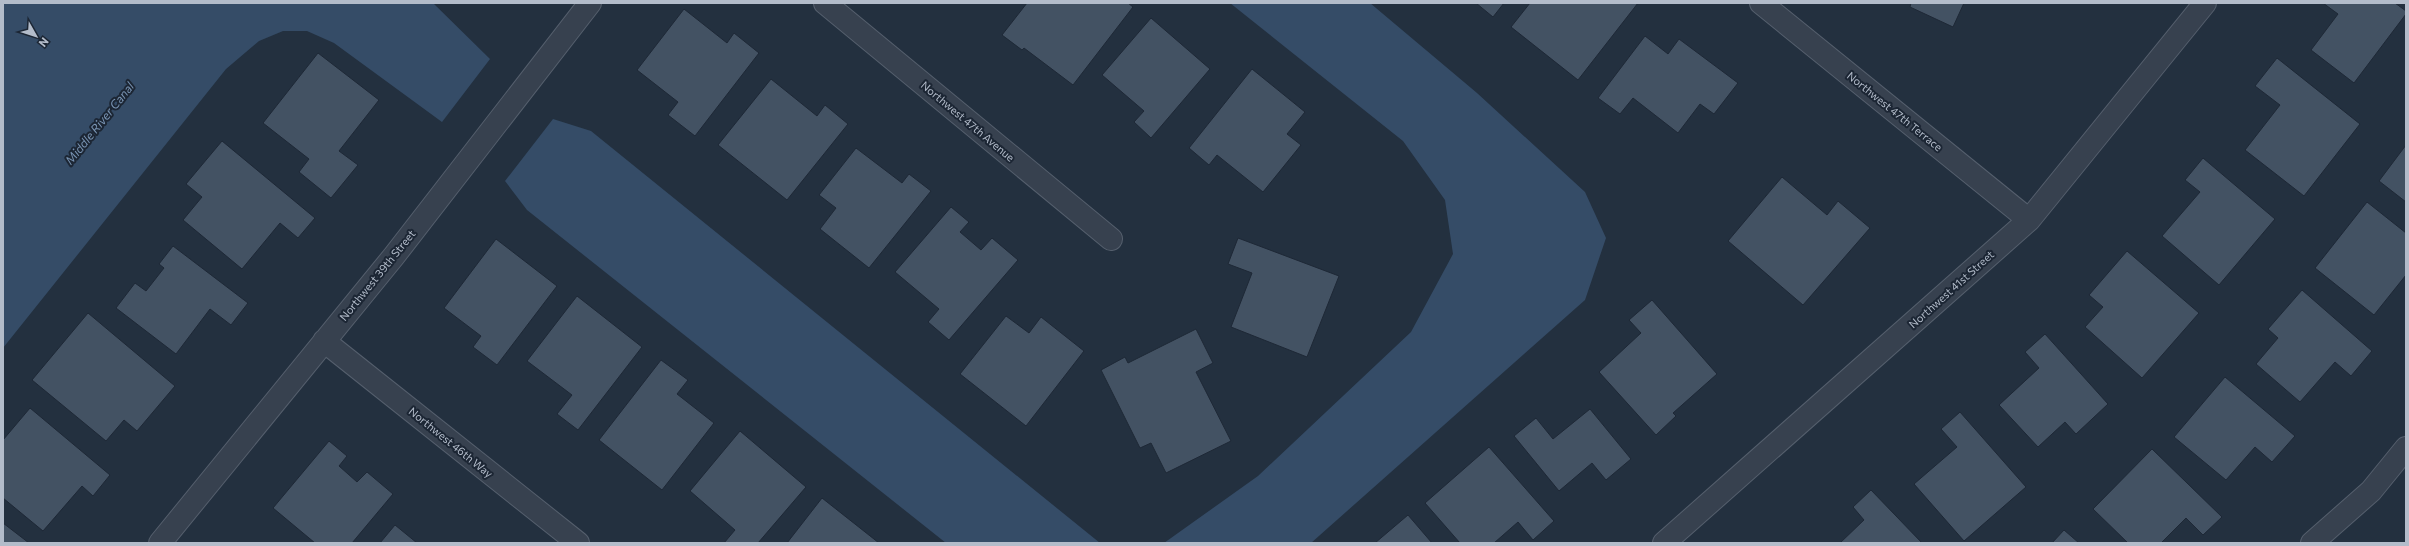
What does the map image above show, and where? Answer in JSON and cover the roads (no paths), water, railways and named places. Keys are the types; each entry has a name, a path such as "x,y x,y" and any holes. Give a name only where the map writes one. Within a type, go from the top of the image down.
{"street":[{"name":"Northwest 39th Street","path":"160,543 324,341 590,3"},
{"name":"Northwest 47th Avenue","path":"825,3 1111,239"},
{"name":"Northwest 47th Terrace","path":"1761,3 2029,220"},
{"name":"Northwest 41st Street","path":"1664,543 2029,220 2205,3"},
{"name":"Northwest 46th Way","path":"324,341 578,543"},
{"path":"2312,543 2371,491 2406,448"}],"water":[{"name":"Middle River Canal","path":"3,3 433,3 490,59 442,122 334,43 307,31 283,31 259,41 226,69 3,348"},
{"path":"1230,3 1370,3 1477,93 1585,192 1606,238 1585,300 1311,543 1164,543 1258,476 1411,332 1453,254 1445,200 1403,141"},
{"path":"553,119 591,131 1100,543 946,543 527,210 505,181"}]}
